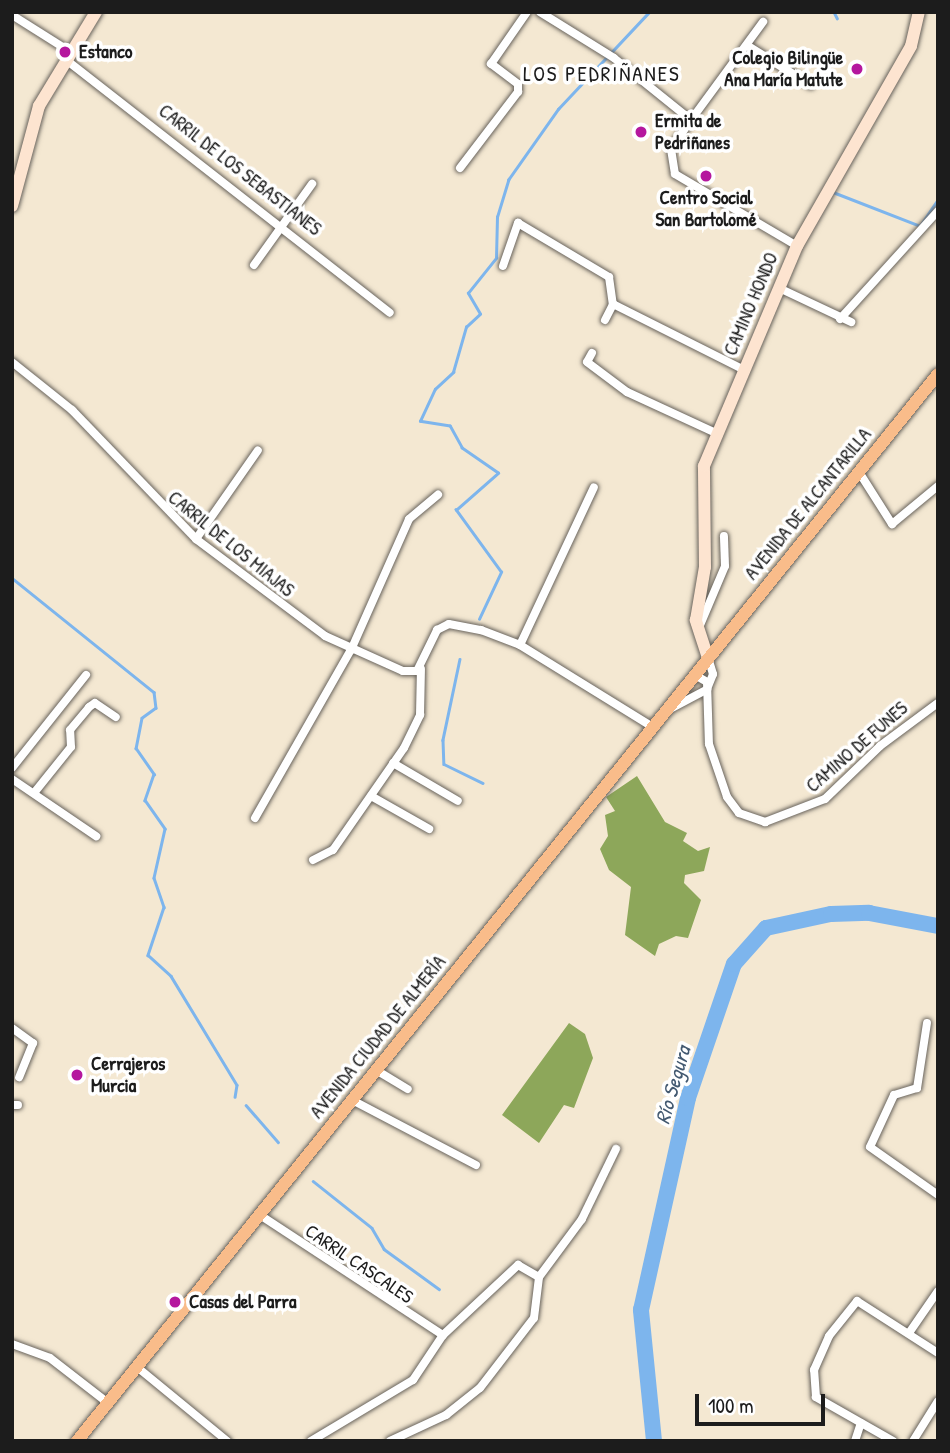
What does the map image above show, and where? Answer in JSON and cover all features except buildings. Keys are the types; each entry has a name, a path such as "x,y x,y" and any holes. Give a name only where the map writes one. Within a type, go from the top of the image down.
{"main road":[{"path":"12,206 22,150 67,55 96,12"},
{"name":"CAMINO HONDO","path":"708,658 699,631 705,566 701,478 797,246 905,58 919,12"},
{"name":"AVENIDA DE ALCANTARILLA","path":"708,658 938,374"},
{"path":"699,631 711,639 727,635"},
{"name":"AVENIDA CIUDAD DE ALMERÍA","path":"77,1441 708,658"}],"street":[{"path":"460,168 518,92 518,84 491,64 527,12"},
{"path":"540,12 614,58 691,120"},
{"name":"CARRIL DE LOS SEBASTIANES","path":"12,15 285,226 390,313"},
{"path":"763,22 671,149 675,174 797,246"},
{"path":"748,46 811,85"},
{"path":"254,265 285,226 312,184"},
{"path":"840,319 938,211"},
{"path":"503,266 518,223 609,277 614,304 605,320"},
{"path":"779,288 851,322"},
{"path":"614,304 744,370"},
{"path":"592,353 587,362 627,392 718,434"},
{"name":"CARRIL DE LOS MIAJAS","path":"12,362 72,410 196,539 257,590 351,650 403,671 421,669"},
{"path":"196,539 258,450"},
{"path":"859,472 892,524 938,486"},
{"path":"520,645 594,487"},
{"path":"256,818 351,650 408,519 438,495"},
{"path":"699,631 722,576 724,536"},
{"path":"705,566 722,576"},
{"path":"313,860 333,850 393,763 420,715 421,669 437,630 449,624 520,645 653,727"},
{"name":"CAMINO DE FUNES","path":"708,658 712,678 707,690 705,713 714,765 733,807 748,818 775,822 825,799 880,746 938,703"},
{"path":"664,714 707,690 695,674"},
{"path":"12,768 86,675"},
{"path":"683,702 705,713"},
{"path":"33,793 71,747 70,730 89,706 95,703 116,717"},
{"path":"393,763 458,801"},
{"path":"12,779 96,836"},
{"path":"371,796 429,830"},
{"path":"927,1023 917,1088 894,1095 870,1147 938,1195"},
{"path":"12,1028 33,1043 19,1077"},
{"path":"376,1070 408,1089"},
{"path":"352,1100 476,1166"},
{"path":"390,1441 456,1409 480,1388 534,1318 539,1277 582,1219 616,1149"},
{"name":"CARRIL CASCALES","path":"260,1215 443,1335"},
{"path":"311,1441 414,1380 443,1335 518,1265 539,1277"},
{"path":"909,1333 938,1291"},
{"path":"893,1441 814,1394 814,1370 829,1336 854,1300 938,1353"},
{"path":"12,1344 25,1347 108,1403"},
{"path":"137,1367 228,1441"},
{"path":"913,1441 938,1401"},
{"path":"855,1441 861,1423"}],"green space":[{"path":"637,776 665,822 687,833 683,841 698,851 710,847 704,871 685,875 684,883 701,900 688,938 676,936 659,944 655,956 625,935 631,887 609,870 600,849 608,836 605,815 615,811 606,797"},
{"path":"569,1023 585,1034 593,1058 574,1108 564,1105 539,1143 502,1115"}],"waterway":[{"path":"479,619 501,572 456,510 498,473 462,448 450,426 420,421 435,389 453,372 466,327 480,314 468,293 496,258 497,217 508,180 558,109 649,12"},
{"path":"834,12 837,18"},
{"path":"833,192 920,226 938,199"},
{"path":"12,578 154,692 156,708 142,718 136,748 154,774 145,800 165,829 154,878 164,907 148,955 171,976 237,1085 235,1097"},
{"path":"460,659 443,740 444,764 483,783"},
{"name":"Río Segura","path":"654,1441 641,1310 688,1098 734,964 766,928 831,914 869,913 938,926"},
{"path":"246,1105 278,1142"},
{"path":"313,1181 372,1228 384,1249 439,1289"}],"place":[{"name":"Estanco","path":"65,52"},
{"name":"Colegio Bilingüe Ana María Matute","path":"857,69"},
{"name":"Ermita de Pedriñanes","path":"641,132"},
{"name":"Centro Social San Bartolomé","path":"706,176"},
{"name":"Cerrajeros Murcia","path":"77,1075"},
{"name":"Casas del Parra","path":"175,1302"}],"district":[{"name":"LOS PEDRIÑANES","path":"602,74"}]}
